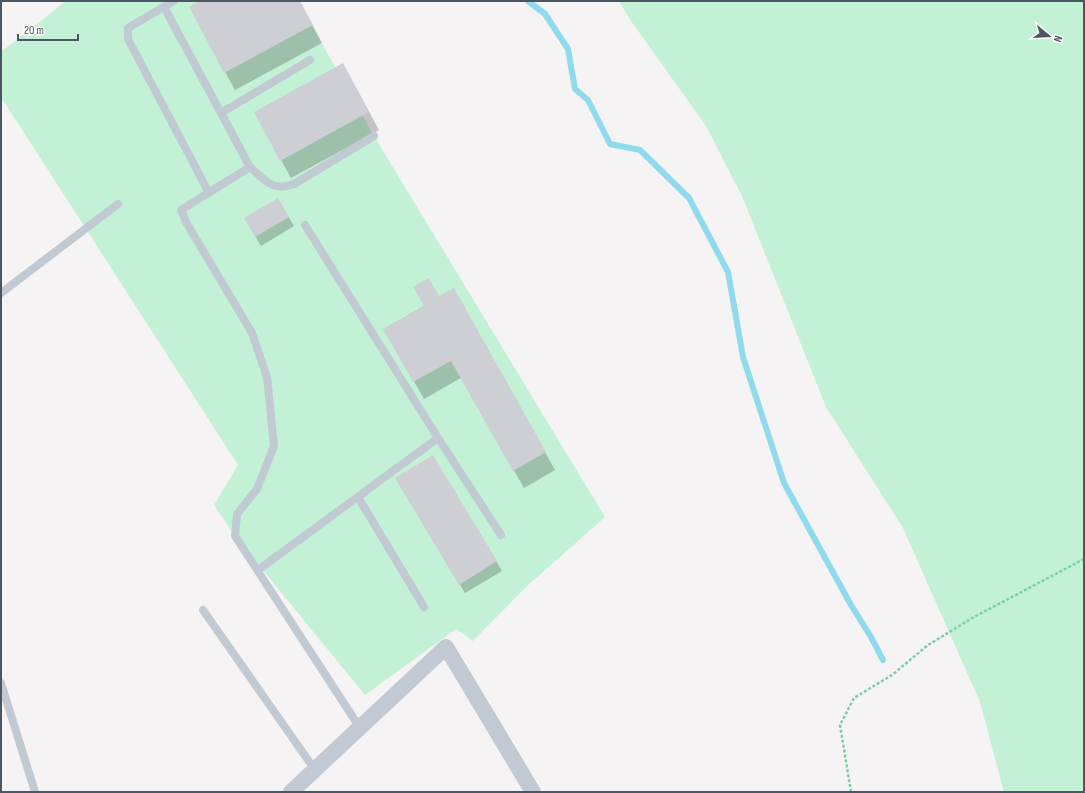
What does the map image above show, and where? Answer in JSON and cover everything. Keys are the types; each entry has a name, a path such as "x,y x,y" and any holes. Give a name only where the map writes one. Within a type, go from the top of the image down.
{"street":[{"path":"292,792 446,647 533,792"}],"lane":[{"path":"174,1 128,28 128,39 209,193"},
{"path":"164,7 250,167 271,186 283,188 294,184 374,136"},
{"path":"221,113 310,60"},
{"path":"250,167 181,210 186,222 252,333 267,377 274,446 257,488 237,514 235,536 360,728"},
{"path":"1,293 118,204"},
{"path":"306,225 438,438 501,535"},
{"path":"258,570 438,438"},
{"path":"358,497 424,607"},
{"path":"204,610 315,770"},
{"path":"1,683 35,792"}],"path":[{"path":"851,792 840,725 854,698 892,675 928,645 974,617 1084,559"}],"green space":[{"path":"66,1 298,1 374,136 605,517 526,587 473,641 456,629 365,695 235,536 214,505 238,465 1,97 1,52"},
{"path":"619,1 1084,1 1084,792 1004,792 980,702 903,528 826,407 742,196 706,126 631,21"}],"building":[{"path":"200,1 300,1 313,25 224,73 189,7"},
{"path":"343,63 369,112 280,161 254,112"},
{"path":"278,198 289,217 255,237 244,218"},
{"path":"429,278 439,296 454,288 546,452 513,471 451,361 413,382 383,329 424,306 413,287"},
{"path":"433,455 497,561 459,585 395,478"}],"waterway":[{"path":"528,1 545,14 568,49 575,89 588,100 610,144 640,150 689,198 728,272 743,357 784,483 883,660"}]}
